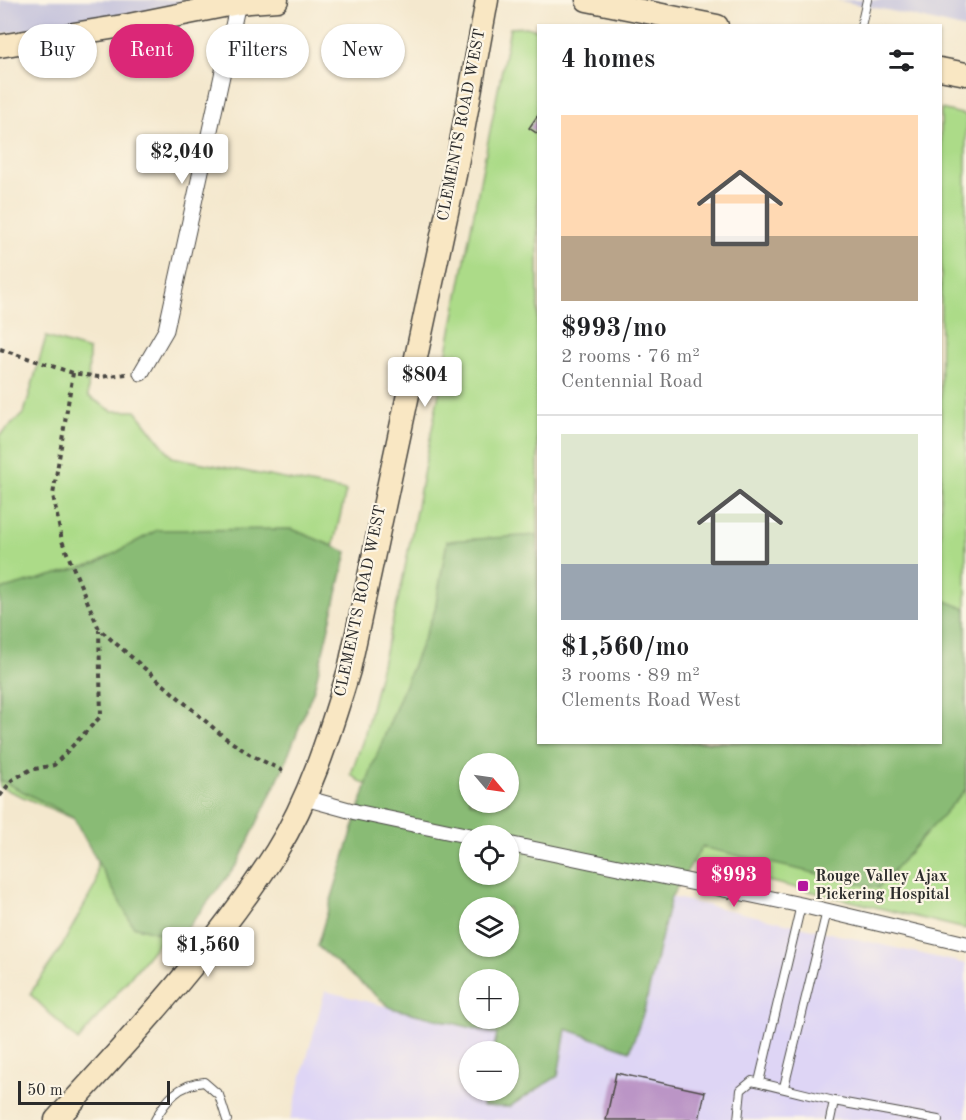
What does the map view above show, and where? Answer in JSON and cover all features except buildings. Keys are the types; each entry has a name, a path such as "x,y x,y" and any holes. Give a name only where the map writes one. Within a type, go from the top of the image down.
{"street":[{"path":"0,46 129,25 238,3 277,0"},
{"name":"CLEMENTS ROAD WEST","path":"56,1120 216,938 277,851 305,798 328,740 349,670 455,175 488,0"},
{"path":"587,0 707,24"},
{"path":"141,372 166,330 238,3"},
{"path":"942,69 966,74"},
{"path":"305,798 356,812 459,834"},
{"path":"519,846 801,905 966,944"}],"lane":[{"path":"861,24 867,0"},
{"path":"759,1082 801,905"},
{"path":"784,1087 827,911"},
{"path":"738,1120 741,1090 752,1081 834,1101 916,1118 938,1120"},
{"path":"155,1120 180,1088 188,1084 204,1082 219,1095 227,1120"},
{"path":"830,1120 834,1101"}],"path":[{"path":"0,349 73,373 98,377 141,372"},
{"path":"0,796 12,780 30,770 54,765 101,716 99,629 62,541 53,495 73,373"},
{"path":"99,629 224,737 287,773"}],"shaded area":[{"path":"0,0 220,0 65,24 18,24 18,31 0,34"},
{"path":"836,0 966,0 966,29 896,12"},
{"path":"671,897 966,964 966,1120 290,1120 325,991 459,1024 459,1029 477,1029 497,1034 495,1041 459,1041 459,1101 484,1101 483,1106 509,1107 513,1101 519,1101 519,1093 566,1029 630,1051 644,1011"}],"green space":[{"path":"526,27 537,30 537,744 942,744 942,109 966,115 966,929 486,813 519,813 519,753 459,753 459,806 362,783 351,774 364,737 402,583 510,28"},
{"path":"46,337 89,350 88,396 112,411 136,411 172,457 346,491 289,735 232,853 78,1041 30,994 59,951 96,884 98,829 0,787 0,435 24,413"},
{"path":"292,529 347,552 314,689 284,766 238,863 179,939 133,926 73,817 0,780 0,590 97,563 157,530"},
{"path":"537,535 537,744 942,744 942,599 966,609 966,789 878,888 702,847 671,897 644,1011 630,1051 566,1029 558,1076 519,1101 519,1041 495,1041 497,1034 477,1029 519,1029 519,969 459,969 459,1025 391,1008 317,946 372,767 435,610 447,541"},
{"path":"483,1101 518,1101 509,1107 482,1106"}],"place":[{"name":"Rouge Valley Ajax Pickering Hospital","path":"803,886"}]}
